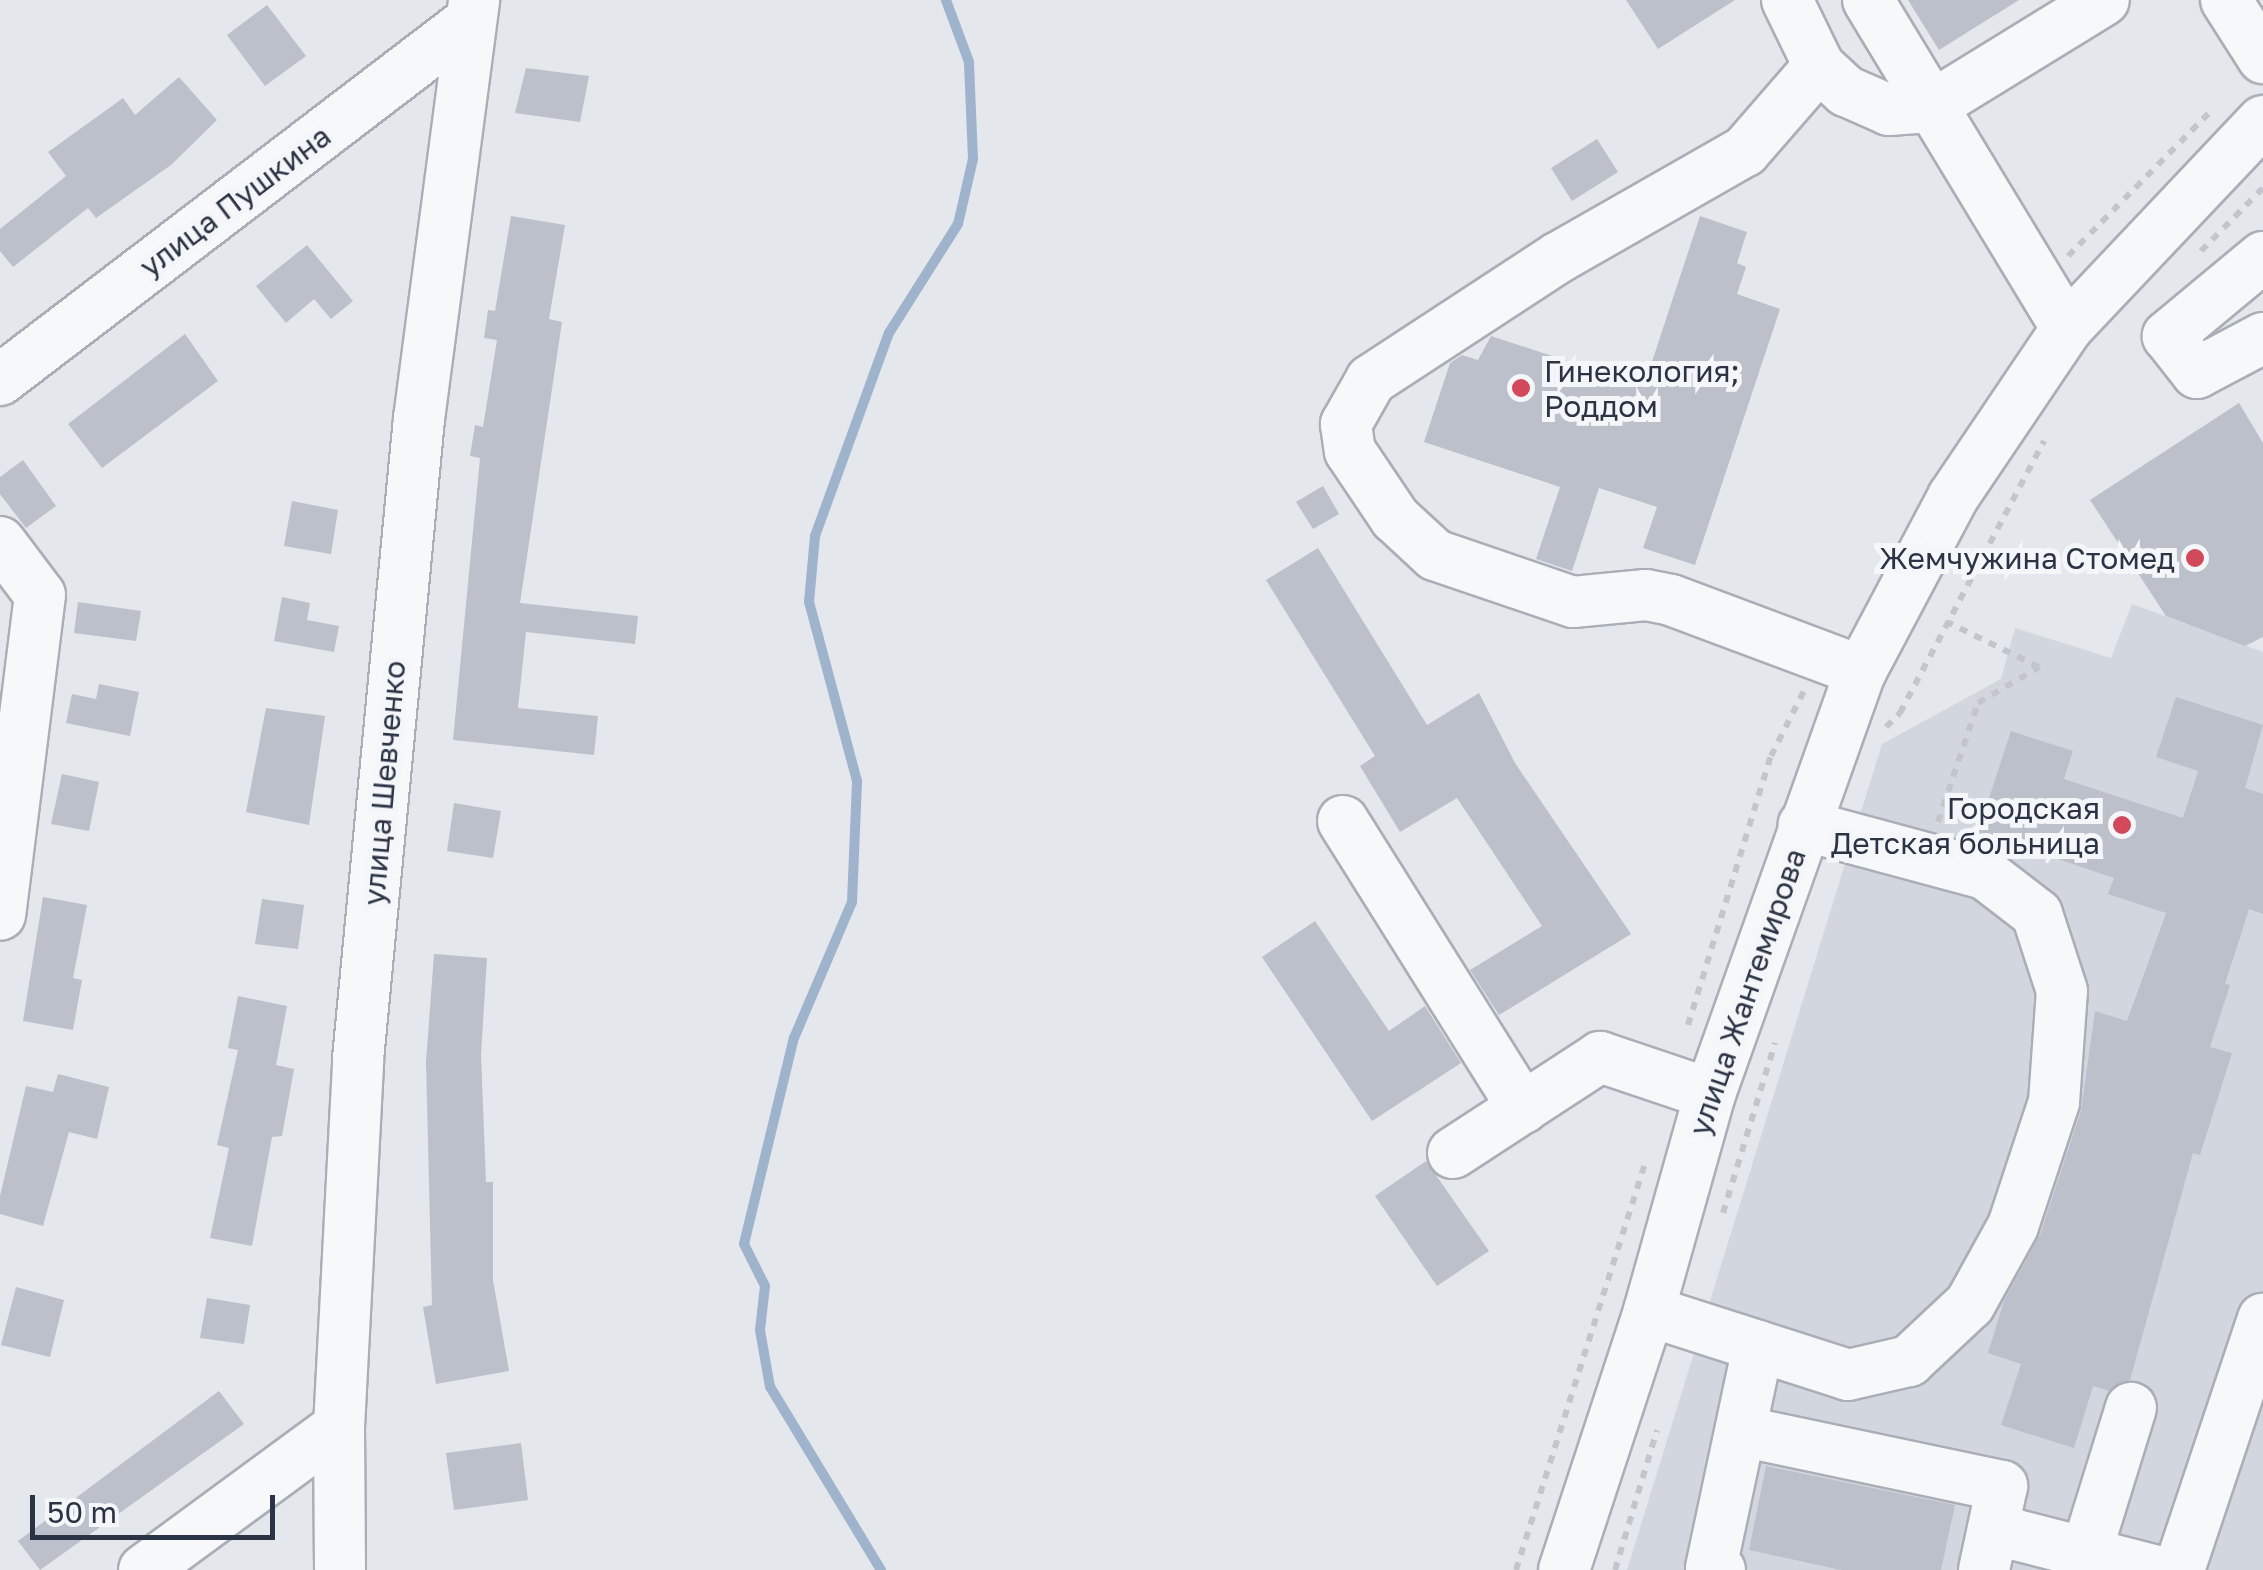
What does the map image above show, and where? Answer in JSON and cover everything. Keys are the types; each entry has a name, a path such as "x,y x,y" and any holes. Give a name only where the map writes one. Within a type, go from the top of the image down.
{"street":[{"path":"1787,0 1819,66 1868,102 1888,110 1930,107 2104,0"},
{"path":"1868,0 2067,328"},
{"path":"2226,0 2263,58"},
{"name":"улица Пушкина","path":"0,380 472,11"},
{"name":"улица Шевченко","path":"340,1570 339,1427 360,1040 419,420 472,11"},
{"path":"1819,66 1744,151 1559,257 1371,380 1346,424 1350,451 1394,518 1435,555 1573,602 1646,594 1671,600 1861,671"},
{"name":"улица Жантемирова","path":"1564,1570 1649,1311 1710,1094 1861,671 1953,497 2067,328 2263,121"},
{"path":"2263,257 2168,336 2197,373 2263,338"},
{"path":"0,542 40,594 0,915"},
{"path":"1343,821 1522,1108"},
{"path":"1649,1311 1848,1375 1909,1362 1970,1304 2014,1226 2054,1102 2062,991 2037,914 1985,874 1804,825"},
{"path":"1454,1153 1600,1057 1710,1094"},
{"path":"2179,1570 2263,1319"},
{"path":"1720,1570 1712,1568 1758,1346"},
{"path":"2086,1552 2131,1408"},
{"path":"144,1570 339,1427"},
{"path":"1741,1431 2002,1486 1989,1550 2086,1552 2154,1570"}],"path":[{"path":"1926,858 1978,703 2038,667 1946,622"}],"shaded area":[{"path":"2132,604 2263,652 2263,1570 1627,1570 1882,744 2001,679 2015,628 2111,658"}],"building":[{"path":"1626,0 1735,0 1658,49"},
{"path":"1908,0 2019,0 1939,50"},
{"path":"267,5 306,56 265,86 227,35"},
{"path":"526,68 589,76 580,122 515,113"},
{"path":"179,77 217,120 171,165 96,218 88,208 13,267 0,251 0,229 66,176 48,152 123,98 135,115"},
{"path":"1597,139 1618,172 1572,201 1551,168"},
{"path":"511,216 565,225 549,319 562,322 520,603 638,616 635,644 526,632 518,708 598,716 594,755 453,740 480,458 470,456 475,425 483,427 497,340 484,338 488,310 495,311"},
{"name":"Гинекология; Роддом","path":"1700,216 1747,232 1737,263 1746,267 1737,294 1780,309 1695,565 1643,548 1657,507 1599,488 1572,571 1536,559 1560,487 1424,442 1450,363 1462,355 1478,360 1491,336 1644,386"},
{"path":"307,245 353,301 331,319 314,299 286,323 256,286"},
{"path":"185,334 218,381 102,468 68,424"},
{"name":"Жемчужина Стомед","path":"2239,403 2263,443 2263,637 2245,646 2166,616 2090,500"},
{"path":"23,460 56,506 26,528 0,494 0,477"},
{"path":"1323,486 1339,514 1313,529 1296,502"},
{"path":"292,501 338,510 331,554 284,546"},
{"path":"1318,548 1427,725 1479,693 1515,763 1631,934 1499,1015 1470,970 1542,926 1457,798 1400,832 1360,766 1375,756 1266,580"},
{"path":"282,597 310,603 307,620 339,626 334,652 274,641"},
{"path":"78,602 141,611 136,641 74,633"},
{"path":"99,684 139,692 130,736 66,723 72,694 96,699"},
{"path":"2176,697 2263,725 2245,788 2263,794 2263,914 2249,909 2225,984 2230,985 2210,1047 2232,1053 2200,1155 2193,1153 2130,1380 2109,1391 2093,1386 2074,1448 2001,1425 2021,1364 1988,1353 2004,1301 2040,1235 2081,1111 2095,1011 2127,1021 2166,913 2108,894 2114,878 1978,832 2011,731 2073,751 2064,779 2183,818 2198,771 2156,757"},
{"path":"266,708 325,716 309,825 246,812"},
{"path":"62,774 99,782 89,831 51,824"},
{"path":"454,803 501,811 493,858 447,851"},
{"path":"43,897 87,905 73,978 82,980 73,1030 23,1021"},
{"path":"262,899 304,905 298,949 255,944"},
{"path":"1315,921 1389,1031 1425,1006 1461,1063 1372,1121 1262,957"},
{"path":"434,954 487,958 481,1055 486,1182 493,1182 493,1280 509,1371 436,1384 423,1307 432,1305 426,1062"},
{"path":"238,996 287,1006 276,1065 294,1069 282,1136 272,1137 252,1246 210,1238 229,1148 217,1145 238,1050 228,1048"},
{"path":"58,1074 109,1087 97,1139 69,1132 43,1226 0,1214 0,1196 26,1086 53,1092"},
{"path":"1426,1161 1489,1251 1437,1286 1375,1196"},
{"path":"16,1287 64,1300 50,1357 1,1345"},
{"path":"207,1298 250,1305 244,1344 200,1338"},
{"path":"219,1391 244,1424 40,1570 18,1541"},
{"path":"521,1443 528,1500 454,1510 446,1453"},
{"path":"1766,1466 1955,1505 1941,1570 1841,1570 1749,1550"}],"waterway":[{"path":"881,1570 770,1387 760,1330 765,1286 744,1244 794,1038 852,902 857,781 809,602 815,536 889,333 958,224 973,159 969,62 946,0"}],"place":[{"name":"Гинекология; Роддом","path":"1521,388"},
{"name":"Жемчужина Стомед","path":"2195,558"},
{"name":"Городская Детская больница","path":"2122,825"}]}
